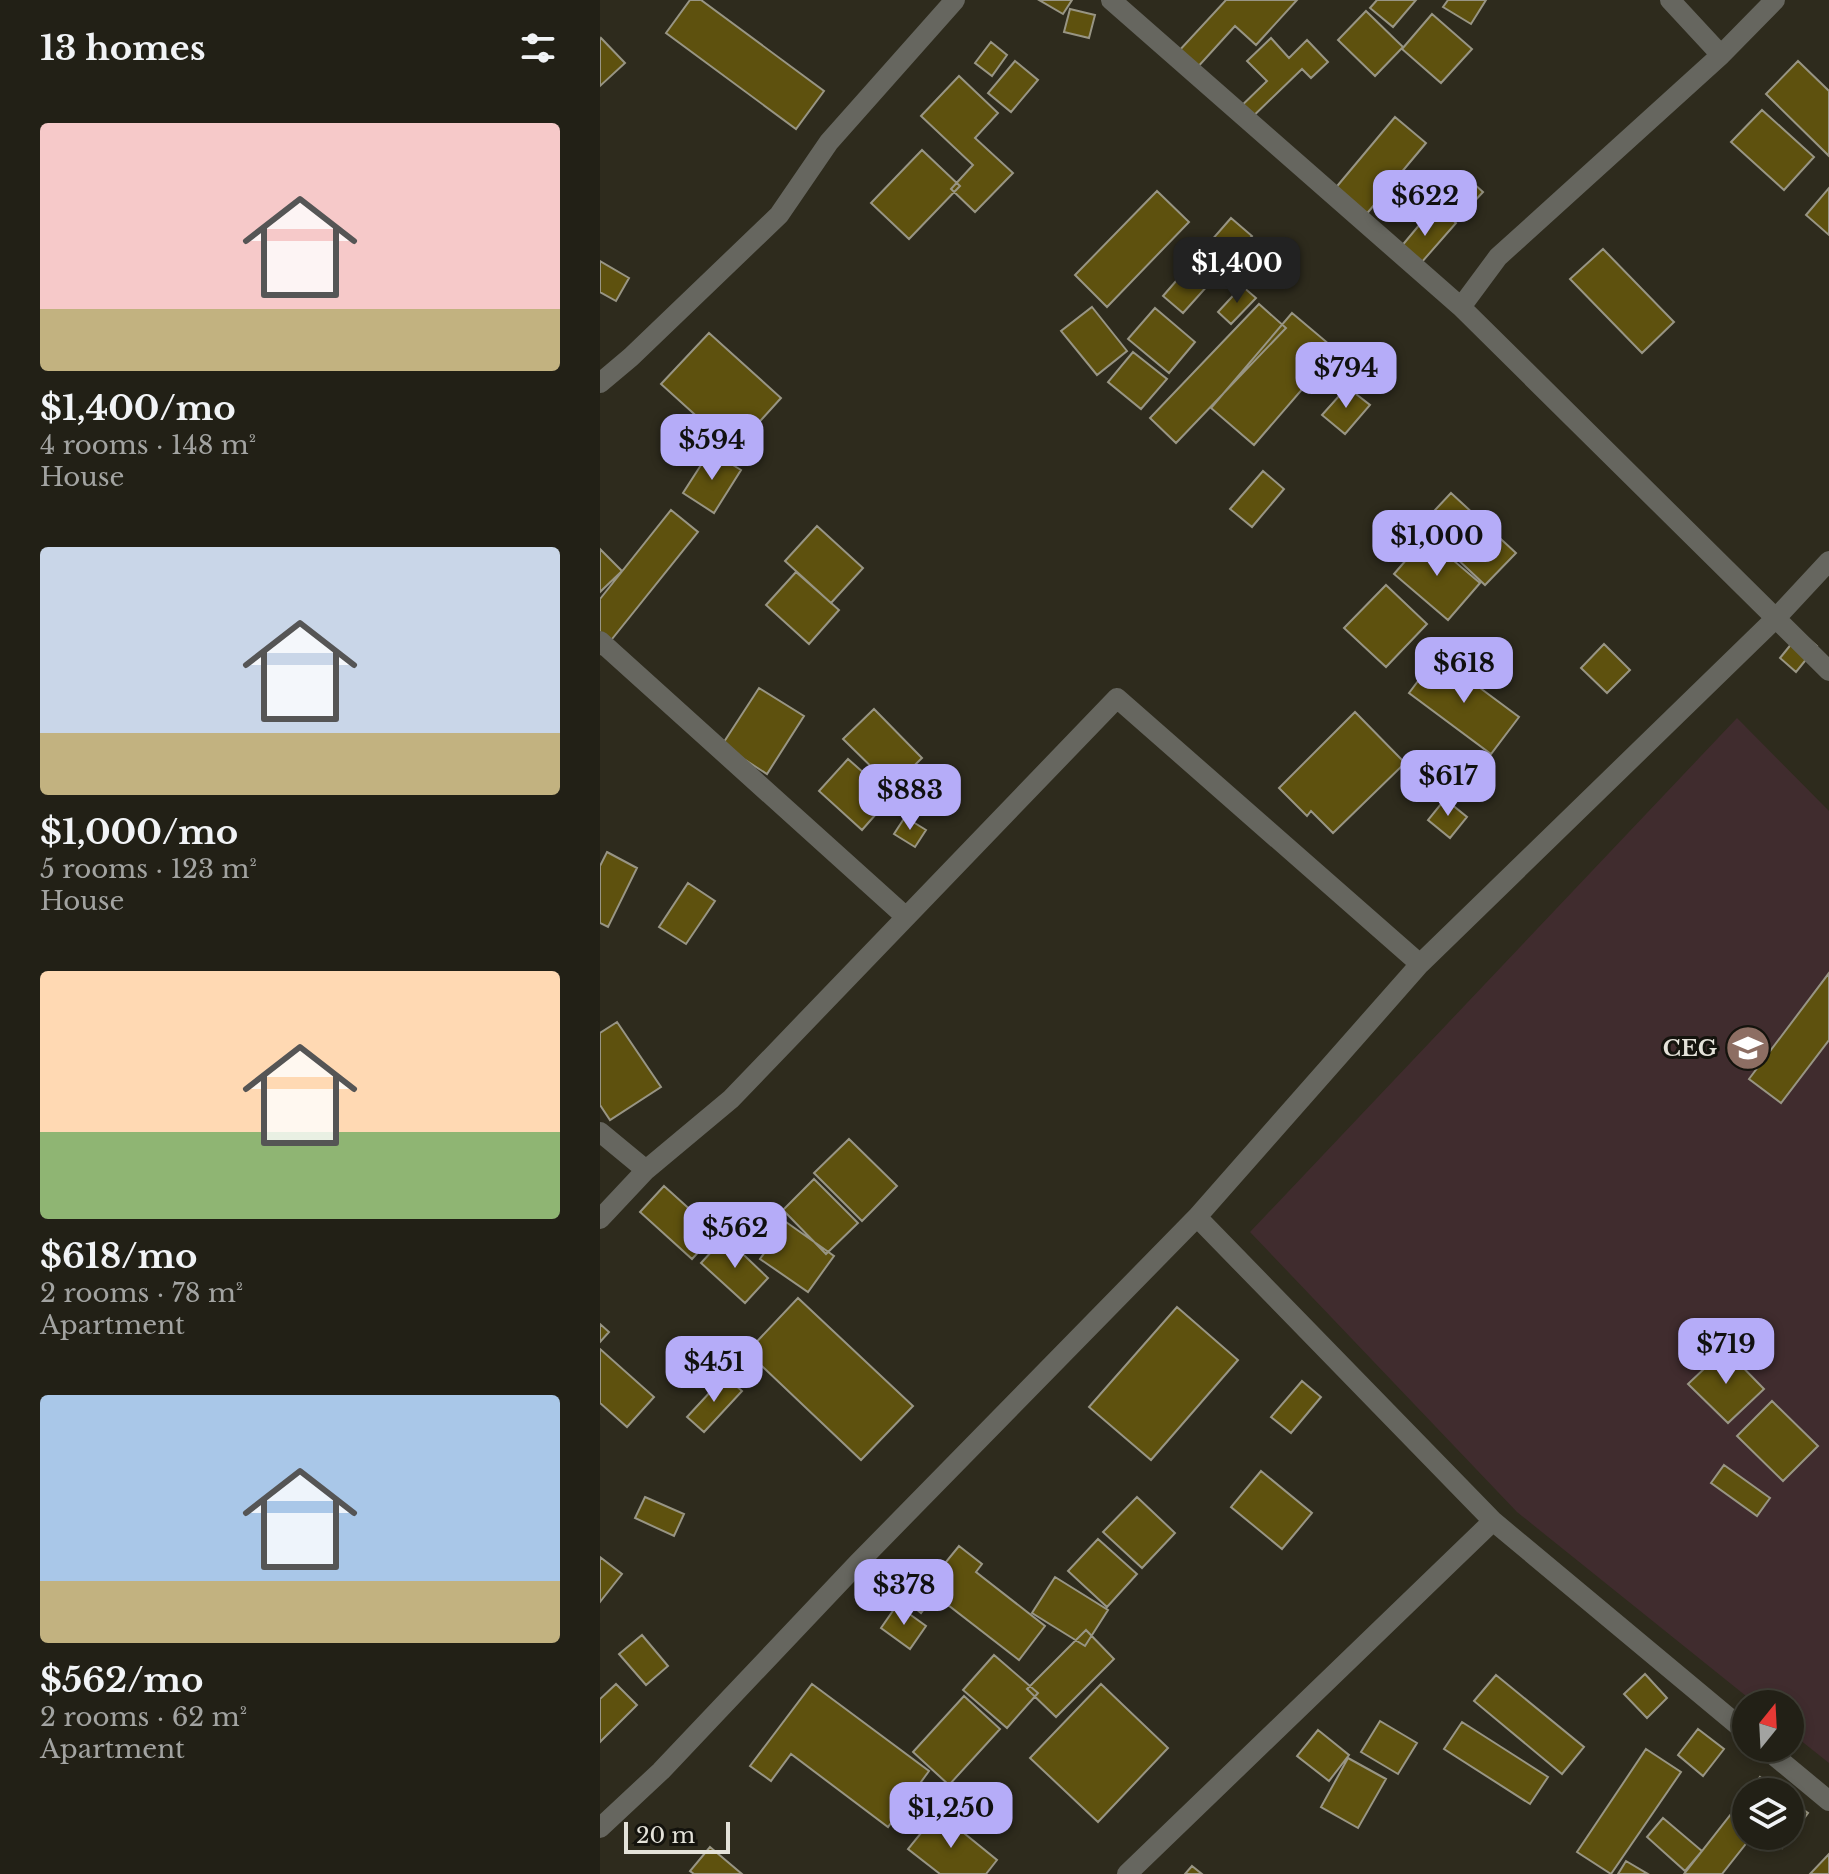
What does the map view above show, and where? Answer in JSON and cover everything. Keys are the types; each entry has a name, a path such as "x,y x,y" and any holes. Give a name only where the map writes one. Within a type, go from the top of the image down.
{"street":[{"path":"600,383 779,215 829,142 955,0"},
{"path":"1111,0 1461,307 1829,671"},
{"path":"1670,0 1721,55"},
{"path":"1461,307 1498,257 1721,55 1775,0"},
{"path":"600,1828 661,1771 858,1563 1197,1217 1420,964 1777,617 1829,561"},
{"path":"600,641 906,917"},
{"path":"600,1219 646,1170 731,1099 1117,698 1420,964"},
{"path":"600,1132 646,1170"},
{"path":"1197,1217 1493,1521 1732,1720"},
{"path":"1127,1874 1493,1521"},
{"path":"1782,1762 1829,1801"}],"shaded area":[{"path":"1737,718 1829,811 1829,1763 1804,1743 1804,1690 1739,1690 1517,1512 1250,1232"}],"building":[{"path":"690,0 701,0 824,91 796,129 666,33"},
{"path":"1039,0 1072,0 1063,14"},
{"path":"1226,0 1297,0 1256,45 1235,26 1195,70 1177,53"},
{"path":"1377,0 1416,0 1393,27 1370,8"},
{"path":"1448,0 1486,0 1471,24 1443,7"},
{"path":"1070,9 1095,15 1089,38 1064,32"},
{"path":"1366,11 1403,47 1375,76 1338,40"},
{"path":"1432,14 1472,49 1441,83 1402,49"},
{"path":"1271,38 1289,58 1307,40 1328,62 1311,78 1302,69 1243,126 1232,115 1267,81 1247,61"},
{"path":"600,40 625,63 600,86"},
{"path":"991,42 1007,55 992,76 975,63"},
{"path":"1015,61 1038,80 1011,112 988,93"},
{"path":"1798,61 1829,91 1829,156 1766,94"},
{"path":"959,76 998,113 975,138 1013,173 975,212 951,189 973,165 921,116"},
{"path":"1762,110 1814,157 1784,190 1731,142"},
{"path":"1395,117 1426,143 1359,223 1328,197"},
{"path":"922,150 960,186 909,239 871,203"},
{"path":"1462,173 1483,192 1459,218 1438,199"},
{"path":"1829,188 1829,235 1806,215"},
{"path":"1157,191 1189,222 1107,307 1075,275"},
{"path":"1436,205 1456,223 1414,271 1395,254"},
{"path":"1231,218 1252,236 1183,313 1163,296"},
{"path":"1603,249 1674,322 1642,353 1570,279"},
{"path":"600,261 629,278 616,301 600,292"},
{"path":"1242,286 1256,298 1231,324 1218,312"},
{"path":"1259,304 1286,328 1176,443 1150,418"},
{"path":"1092,307 1127,351 1097,375 1061,331"},
{"path":"1155,308 1195,342 1169,373 1128,339"},
{"path":"1292,313 1336,350 1254,445 1211,408"},
{"path":"709,333 781,398 734,450 661,384"},
{"path":"1133,352 1167,379 1141,409 1108,382"},
{"path":"1347,387 1370,405 1345,434 1322,415"},
{"path":"710,451 741,470 714,513 683,493"},
{"path":"1263,471 1284,489 1252,527 1230,509"},
{"path":"1451,493 1516,553 1485,585 1421,525"},
{"path":"671,510 698,532 600,654 600,599"},
{"path":"817,526 863,568 831,603 785,561"},
{"path":"1426,537 1480,583 1448,620 1394,574"},
{"path":"600,549 622,571 600,592"},
{"path":"796,572 839,610 809,644 766,605"},
{"path":"1386,585 1427,624 1386,667 1344,628"},
{"path":"1801,632 1817,646 1796,672 1780,658"},
{"path":"1604,644 1630,670 1607,693 1581,668"},
{"path":"1437,656 1519,717 1491,754 1409,693"},
{"path":"759,688 804,716 767,774 722,745"},
{"path":"874,709 922,758 892,787 843,739"},
{"path":"1355,712 1405,763 1333,833 1311,811 1307,816 1279,788"},
{"path":"848,759 891,797 862,830 819,791"},
{"path":"1445,799 1467,817 1450,838 1428,820"},
{"path":"905,817 926,830 915,847 894,834"},
{"path":"607,852 637,868 608,927 600,923 600,866"},
{"path":"688,883 715,901 686,944 659,927"},
{"path":"1829,973 1829,1040 1781,1103 1749,1079"},
{"path":"617,1022 661,1087 610,1120 600,1105 600,1033"},
{"path":"849,1139 897,1186 862,1221 814,1173"},
{"path":"814,1179 858,1223 826,1254 783,1210"},
{"path":"664,1186 716,1233 692,1259 640,1212"},
{"path":"786,1222 834,1256 808,1292 760,1259"},
{"path":"725,1237 768,1278 745,1303 701,1263"},
{"path":"798,1298 913,1406 861,1460 747,1352"},
{"path":"1177,1307 1238,1360 1151,1460 1089,1407"},
{"path":"600,1324 609,1332 600,1342"},
{"path":"600,1349 654,1397 627,1427 600,1403"},
{"path":"1725,1349 1764,1389 1728,1423 1688,1384"},
{"path":"725,1376 742,1391 704,1432 687,1417"},
{"path":"1302,1381 1321,1397 1291,1433 1271,1417"},
{"path":"1772,1401 1818,1446 1783,1481 1737,1436"},
{"path":"1724,1465 1770,1498 1757,1516 1711,1483"},
{"path":"1261,1471 1312,1513 1282,1549 1231,1507"},
{"path":"645,1497 684,1514 674,1536 635,1518"},
{"path":"1137,1497 1175,1533 1142,1568 1103,1532"},
{"path":"1098,1539 1137,1574 1107,1607 1068,1571"},
{"path":"959,1546 982,1564 976,1572 1045,1626 1019,1660 935,1595 921,1613 910,1604"},
{"path":"600,1557 622,1574 600,1602"},
{"path":"1055,1577 1108,1610 1085,1646 1032,1613"},
{"path":"897,1605 926,1626 910,1649 881,1628"},
{"path":"1086,1630 1114,1659 1056,1717 1027,1689"},
{"path":"642,1635 668,1666 646,1685 619,1654"},
{"path":"994,1655 1038,1693 1007,1728 963,1690"},
{"path":"1645,1674 1667,1698 1647,1718 1624,1694"},
{"path":"1496,1675 1584,1747 1562,1774 1474,1701"},
{"path":"616,1684 637,1705 600,1742 600,1699"},
{"path":"812,1684 929,1771 888,1827 791,1754 771,1781 750,1766"},
{"path":"1101,1684 1168,1748 1098,1822 1030,1758"},
{"path":"964,1696 1000,1729 949,1785 913,1752"},
{"path":"1380,1721 1417,1743 1398,1774 1361,1752"},
{"path":"1462,1722 1548,1777 1530,1804 1444,1749"},
{"path":"1698,1729 1724,1749 1703,1776 1678,1755"},
{"path":"1318,1730 1349,1755 1329,1781 1297,1756"},
{"path":"1646,1749 1681,1772 1611,1874 1577,1852"},
{"path":"1348,1758 1386,1779 1358,1828 1321,1807"},
{"path":"938,1812 997,1860 986,1874 940,1874 908,1849"},
{"path":"1732,1813 1732,1850 1741,1850 1722,1874 1684,1874"},
{"path":"1663,1818 1702,1851 1685,1871 1647,1837"},
{"path":"710,1847 742,1874 694,1874 690,1871"},
{"path":"1829,1854 1829,1874 1810,1874"},
{"path":"1626,1861 1648,1874 1618,1874"},
{"path":"1192,1866 1202,1874 1185,1874"}],"place":[{"name":"CEG","path":"1748,1048"}]}
